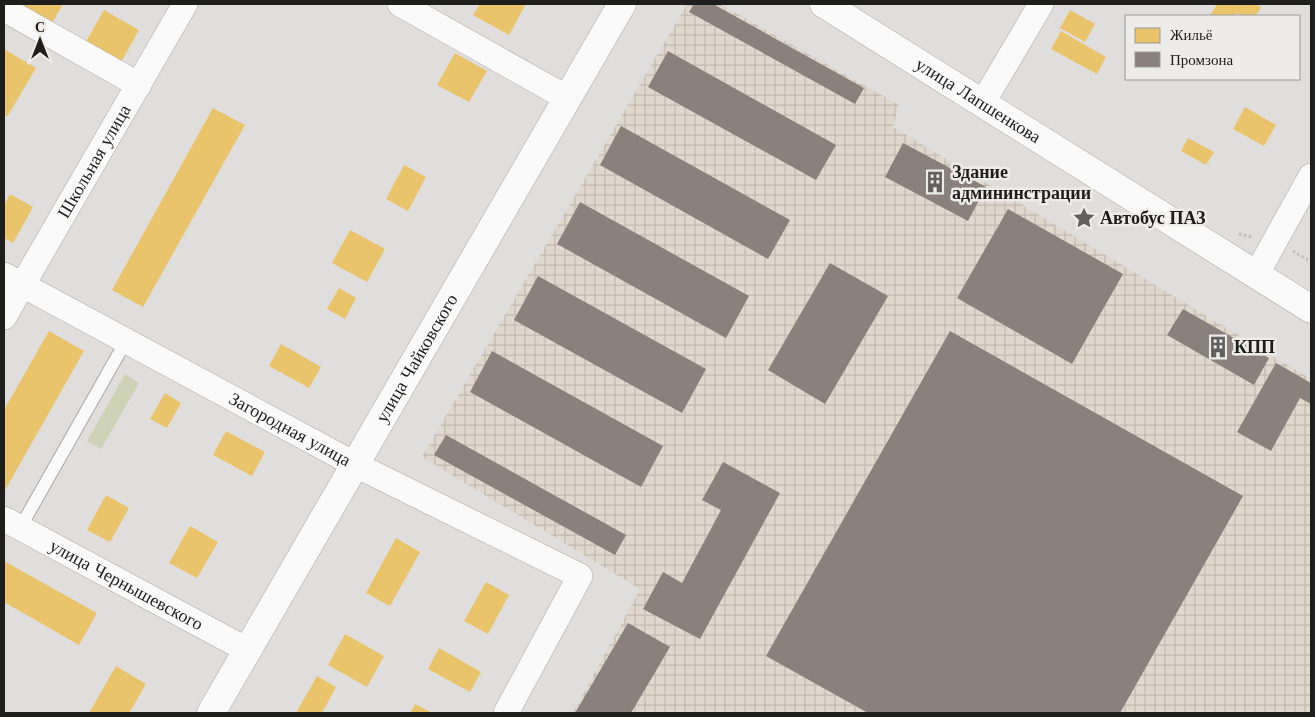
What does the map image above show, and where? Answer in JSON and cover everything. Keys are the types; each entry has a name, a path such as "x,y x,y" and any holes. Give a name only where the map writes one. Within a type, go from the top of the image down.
{"street":[{"name":"Школьная улица","path":"4,317 13,280 139,85 185,4"},
{"path":"400,4 567,98"},
{"name":"улица Чайковского","path":"211,713 249,651 622,4"},
{"name":"улица Лапшенкова","path":"824,4 1311,309"},
{"path":"982,104 1041,4"},
{"path":"4,9 139,85"},
{"path":"1256,276 1311,176"},
{"name":"Загородная улица","path":"13,280 356,465 580,576 506,713"},
{"name":"улица Чернышевского","path":"12,524 249,651"}],"lane":[{"path":"12,524 126,341"}],"shaded area":[{"path":"687,4 720,4 899,105 893,127 1311,379 1311,713 573,713 640,589 422,457"}],"green space":[{"path":"125,374 139,383 101,449 87,441"}],"building: Жильё":[{"path":"26,4 63,4 49,28 21,12"},
{"path":"480,4 526,4 509,35 473,15"},
{"path":"1217,4 1255,4 1261,7 1257,15 1240,15 1237,13 1236,15 1211,15"},
{"path":"104,10 139,30 119,66 84,45"},
{"path":"1070,10 1095,24 1085,42 1060,28"},
{"path":"1061,31 1106,57 1097,74 1051,49"},
{"path":"4,49 36,68 7,117 4,115"},
{"path":"455,53 487,71 469,102 437,85"},
{"path":"1245,107 1276,125 1264,146 1233,129"},
{"path":"213,108 245,125 143,307 112,290"},
{"path":"1188,138 1214,152 1206,165 1181,151"},
{"path":"404,165 426,177 408,211 386,199"},
{"path":"10,194 33,207 13,243 4,238 4,205"},
{"path":"350,230 385,249 367,282 332,263"},
{"path":"339,288 356,298 345,319 327,309"},
{"path":"49,331 84,351 4,492 4,410"},
{"path":"281,344 321,367 309,388 269,366"},
{"path":"165,393 181,403 167,428 150,419"},
{"path":"226,431 265,452 252,476 213,455"},
{"path":"106,495 129,508 110,542 87,530"},
{"path":"190,526 218,542 197,578 169,563"},
{"path":"396,538 420,552 390,606 366,593"},
{"path":"4,561 97,613 79,645 4,602"},
{"path":"486,582 509,595 488,634 464,621"},
{"path":"345,634 384,656 367,687 328,665"},
{"path":"439,648 481,672 470,692 428,669"},
{"path":"116,666 146,684 129,713 89,713"},
{"path":"317,676 336,687 322,713 296,713"},
{"path":"415,704 433,713 410,713"}],"building: Промзона":[{"path":"694,4 713,4 864,88 855,104 689,12"},
{"path":"668,51 836,145 816,180 648,87"},
{"path":"621,126 790,220 768,259 600,165"},
{"name":"Здание админинстрации","path":"903,143 986,187 968,221 885,177"},
{"path":"580,202 749,296 726,338 557,244"},
{"path":"1008,209 1123,274 1072,364 957,298"},
{"path":"830,263 888,296 825,404 768,370"},
{"path":"538,276 706,369 682,413 514,320"},
{"name":"КПП","path":"1183,309 1269,358 1254,385 1167,335"},
{"path":"950,331 1243,496 1120,713 868,713 766,656"},
{"path":"492,351 663,446 641,487 470,392"},
{"path":"1276,363 1311,383 1311,404 1300,398 1271,451 1237,432"},
{"path":"446,435 626,535 615,555 434,455"},
{"path":"723,462 780,493 700,639 643,609 663,572 682,583 721,510 702,500"},
{"path":"628,623 670,647 631,713 575,713"}],"place":[{"name":"Здание админинстрации","path":"935,182"},
{"name":"Автобус ПАЗ","path":"1084,218"},
{"name":"КПП","path":"1218,347"}]}
